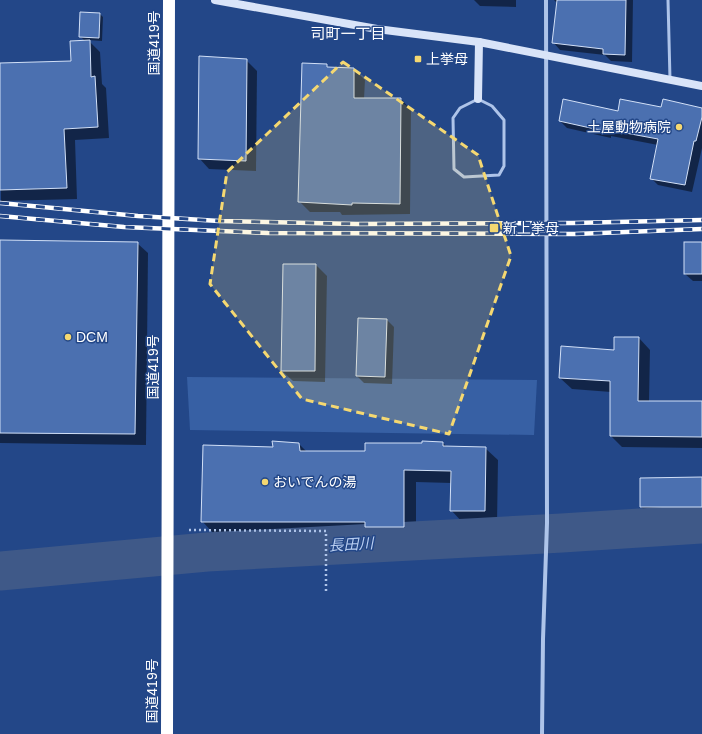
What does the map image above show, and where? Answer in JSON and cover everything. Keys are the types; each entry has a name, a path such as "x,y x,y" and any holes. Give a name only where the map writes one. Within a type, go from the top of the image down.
{"highway":[{"name":"国道419号","path":"167,734 169,0"}],"street":[{"path":"215,0 369,28 479,42 702,86"},
{"path":"542,734 543,639 547,548 546,0"},
{"path":"478,99 479,42"}],"lane":[{"path":"668,0 670,80"},
{"path":"478,99 492,106 504,120 504,166 499,175 464,176 454,169 453,118 460,108 478,99"}],"path":[{"path":"189,530 326,531 326,592"}],"highlighted area":[{"path":"343,62 478,155 511,256 449,434 302,399 210,284 227,172"}],"shaded area":[{"path":"187,377 537,380 534,435 190,430"}],"building":[{"path":"557,0 626,0 625,55 603,54 603,49 552,43"},
{"path":"80,12 100,13 99,38 79,37"},
{"path":"90,40 91,77 95,76 98,127 64,129 67,188 0,190 0,63 71,61 70,41"},
{"path":"199,56 247,59 246,161 198,159"},
{"path":"302,63 327,64 327,67 354,68 354,98 401,98 400,204 352,203 352,205 298,202"},
{"path":"563,99 618,111 620,99 661,107 663,99 702,108 702,117 696,141 694,141 685,185 650,179 658,139 604,129 604,131 559,121"},
{"name":"DCM","path":"0,240 138,242 135,434 0,433"},
{"path":"684,242 702,242 702,274 684,274"},
{"path":"283,264 316,264 315,371 281,371"},
{"path":"358,318 387,319 385,377 356,376"},
{"path":"614,337 639,337 638,401 702,401 702,437 610,436 610,381 559,378 561,346 614,350"},
{"path":"272,441 299,443 300,451 365,451 365,443 422,443 422,441 443,442 443,446 486,447 485,511 450,511 451,471 404,470 404,527 365,527 365,522 201,522 203,445 273,447"},
{"path":"702,477 702,507 640,507 640,478"}],"waterway":[{"name":"長田川","path":"0,571 207,552 702,524"}],"railway":[{"path":"0,203 138,216 219,221 357,224 573,223 702,220"},
{"path":"0,216 124,227 268,233 575,234 702,229"}],"place":[{"name":"上挙母","path":"418,59"},
{"name":"土屋動物病院","path":"679,127"},
{"name":"新上挙母","path":"494,228"},
{"name":"DCM","path":"68,337"},
{"name":"おいでんの湯","path":"265,482"}],"district":[{"name":"司町一丁目","path":"348,33"}]}
